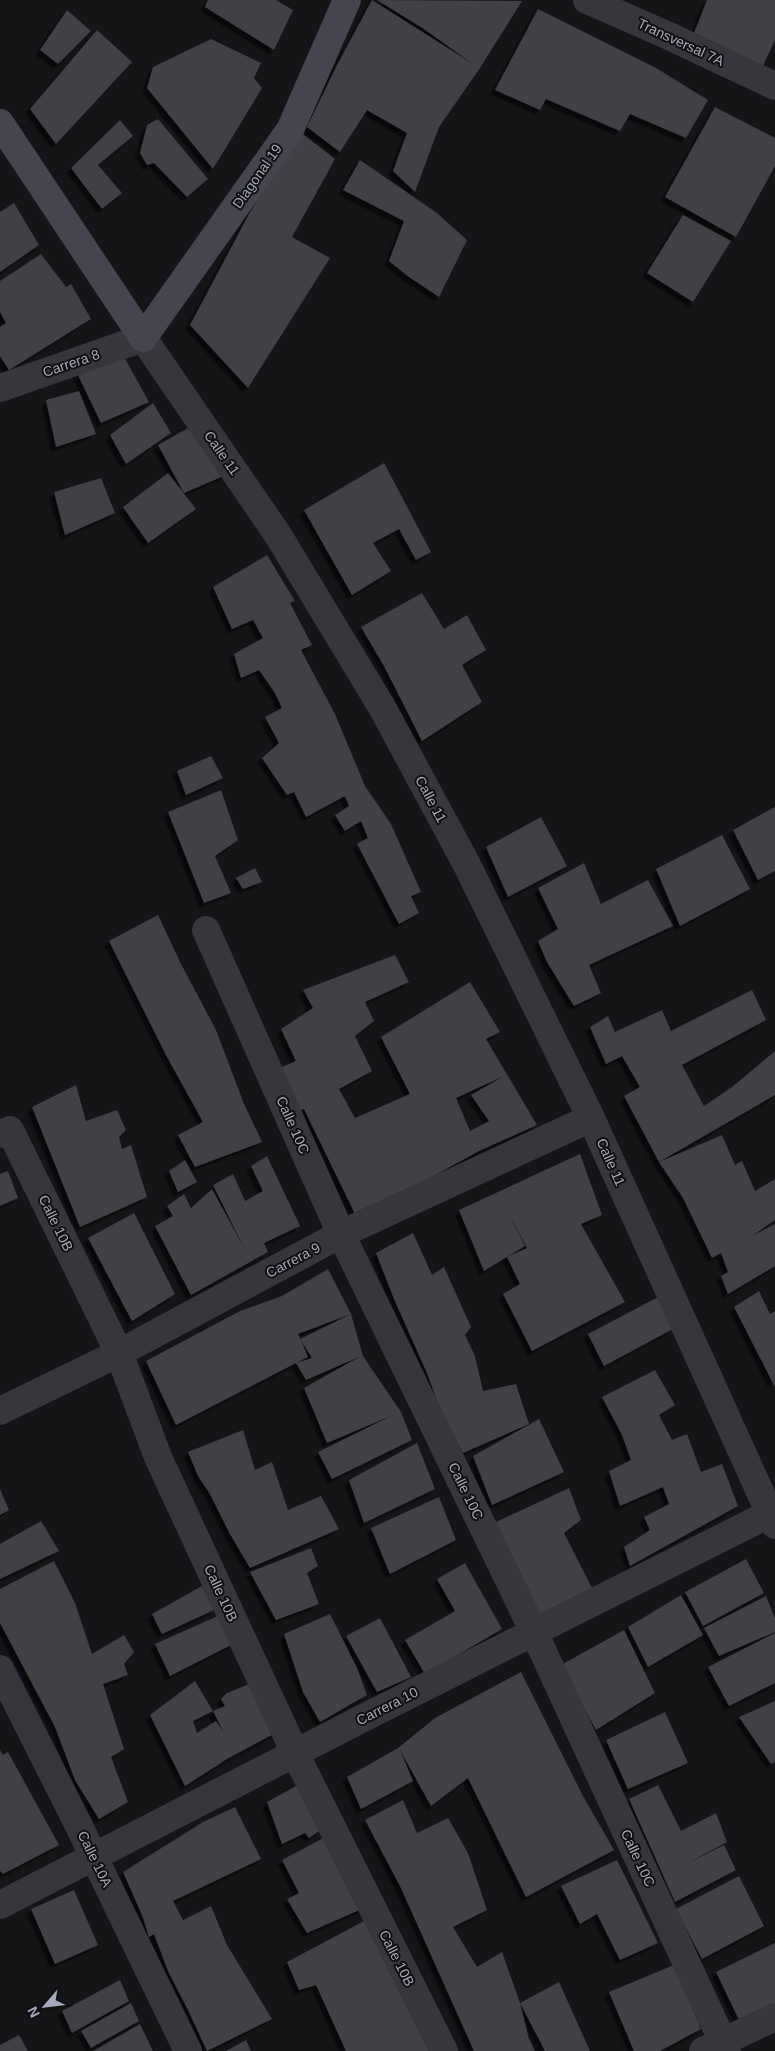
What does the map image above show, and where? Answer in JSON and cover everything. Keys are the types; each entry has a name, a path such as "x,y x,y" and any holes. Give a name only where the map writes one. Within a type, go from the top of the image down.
{"main road":[{"name":"Diagonal 19","path":"143,338 290,130 347,0"},
{"name":"Calle 11","path":"0,123 143,338"}],"street":[{"name":"Transversal 7A","path":"587,0 775,86"},
{"name":"Carrera 8","path":"0,388 143,338"},
{"name":"Calle 11","path":"143,338 278,535 383,709 466,865 591,1118 773,1516"},
{"name":"Calle 10C","path":"206,930 342,1234 534,1632 718,2048"},
{"name":"Carrera 9","path":"0,1411 119,1353 342,1234 591,1118"},
{"name":"Calle 10B","path":"5,1132 119,1353 158,1457 295,1753 444,2051"},
{"name":"Carrera 10","path":"0,1905 534,1632 773,1516"},
{"name":"Calle 10A","path":"0,1669 188,2051"},
{"path":"718,2048 775,2017"}],"building":[{"path":"208,0 276,0 293,10 274,50 205,7"},
{"path":"372,0 473,64 424,29 377,0 522,1 480,68 439,127 415,192 393,171 407,133 367,110 340,152 307,127 337,65"},
{"path":"707,0 775,0 775,40 763,66 694,33"},
{"path":"538,9 656,68 708,100 686,138 630,114 620,131 546,99 540,110 495,90"},
{"path":"67,10 91,31 58,64 40,50"},
{"path":"97,30 132,62 56,144 30,109"},
{"path":"211,39 261,63 254,78 262,88 213,169 147,88 153,67"},
{"path":"715,107 775,138 775,166 736,237 665,197"},
{"path":"158,119 208,179 187,197 154,163 147,165 140,153 147,125"},
{"path":"120,120 133,136 98,165 122,193 102,209 71,168"},
{"path":"299,131 335,159 292,237 330,258 248,388 190,325 249,214"},
{"path":"360,160 437,213 467,240 439,297 389,261 404,221 343,190"},
{"path":"14,203 39,245 0,272 0,212"},
{"path":"683,215 731,241 693,302 647,273"},
{"path":"41,254 66,287 71,284 91,319 9,370 0,356 0,327 6,323 0,312 0,281"},
{"path":"123,355 149,402 101,423 78,375"},
{"path":"79,391 96,434 56,447 46,400"},
{"path":"153,403 171,433 126,464 110,435"},
{"path":"197,423 226,475 184,493 158,445"},
{"path":"384,463 431,552 416,560 399,529 373,543 391,571 352,595 304,510"},
{"path":"168,473 196,509 148,543 123,507"},
{"path":"101,478 115,513 65,535 54,492"},
{"path":"267,555 295,601 290,603 312,645 301,650 335,714 365,786 391,824 421,892 411,896 419,913 399,924 357,844 368,838 361,821 345,831 335,815 349,806 345,796 306,817 294,792 287,795 262,758 279,743 265,717 282,708 275,693 259,670 241,678 234,654 263,638 253,620 232,629 213,587"},
{"path":"422,593 444,629 467,615 486,650 462,665 482,702 422,741 384,666 361,627"},
{"path":"211,756 223,778 186,795 177,771"},
{"path":"221,790 238,840 215,856 231,893 204,903 168,812"},
{"path":"775,807 775,871 758,880 733,830"},
{"path":"541,817 567,866 508,897 486,847"},
{"path":"722,835 750,889 680,926 656,869"},
{"path":"584,863 601,904 648,880 673,926 589,965 601,993 574,1006 547,962 538,941 558,929 538,888"},
{"path":"255,868 262,882 243,889 236,878"},
{"path":"158,915 180,962 216,1030 244,1104 262,1142 195,1167 178,1135 203,1122 166,1055 109,941"},
{"path":"395,955 409,982 365,1002 374,1021 355,1036 372,1071 339,1089 355,1118 410,1094 381,1037 470,982 500,1032 486,1039 537,1125 479,1151 357,1218 304,1109 299,1110 282,1067 296,1061 281,1029 313,1008 303,990","holes":["504,1076 471,1095 489,1121 470,1131 456,1098"]},
{"path":"752,990 766,1020 682,1065 704,1106 732,1087 775,1051 775,1095 659,1162 624,1096 640,1087 622,1056 606,1064 590,1027 608,1016 615,1032 662,1010 671,1031"},
{"path":"76,1085 86,1121 117,1110 126,1130 119,1137 122,1149 131,1145 147,1197 80,1227 32,1107"},
{"path":"722,1135 735,1165 742,1161 755,1191 775,1179 775,1220 752,1236 775,1224 775,1266 728,1294 721,1276 728,1272 721,1253 712,1258 683,1198 659,1162"},
{"path":"580,1154 602,1215 581,1224 625,1302 532,1351 503,1294 520,1284 507,1257 484,1271 459,1210","holes":["508,1212 527,1248 507,1257 525,1246"]},
{"path":"267,1156 300,1226 264,1243 268,1252 191,1295 155,1226 173,1216 167,1206 184,1194 191,1208 212,1189 244,1248 213,1185 233,1174 245,1201 263,1191 251,1166"},
{"path":"185,1160 197,1182 178,1192 169,1171"},
{"path":"8,1171 18,1198 0,1206 0,1174"},
{"path":"134,1213 175,1294 132,1321 88,1238"},
{"path":"413,1233 432,1275 444,1267 471,1327 465,1335 475,1356 483,1391 516,1384 529,1424 463,1453 440,1409 427,1373 376,1253"},
{"path":"328,1269 351,1314 363,1356 401,1412 412,1440 332,1479 318,1452 393,1415 327,1443 304,1388 361,1356 306,1380 296,1363 176,1425 146,1361 240,1311 282,1296","holes":["351,1314 300,1339 298,1334","301,1341 312,1358 296,1363 308,1357"]},
{"path":"759,1291 770,1314 775,1311 775,1387 734,1307"},
{"path":"660,1296 673,1329 604,1366 588,1334"},
{"path":"655,1370 675,1405 659,1415 672,1440 687,1434 701,1472 722,1464 738,1506 630,1566 624,1547 650,1530 644,1517 669,1504 663,1487 620,1506 609,1471 631,1460 622,1435 602,1397"},
{"path":"539,1419 564,1472 492,1505 473,1456"},
{"path":"243,1430 255,1470 272,1462 288,1510 321,1496 339,1529 250,1568 210,1494 198,1476 188,1452"},
{"path":"417,1443 435,1489 364,1523 349,1480"},
{"path":"569,1488 581,1520 564,1533 592,1588 538,1618 496,1522"},
{"path":"0,1489 9,1510 0,1515"},
{"path":"439,1497 456,1540 390,1574 371,1528"},
{"path":"41,1521 59,1551 0,1579 0,1544"},
{"path":"311,1548 318,1566 307,1573 319,1604 276,1620 250,1572"},
{"path":"746,1559 764,1593 703,1626 685,1592"},
{"path":"54,1561 75,1603 92,1654 124,1635 134,1652 124,1664 128,1675 103,1684 124,1749 111,1757 128,1802 99,1819 75,1780 55,1727 0,1623 0,1589"},
{"path":"465,1563 502,1629 425,1674 405,1640 455,1611 437,1579"},
{"path":"202,1586 214,1610 162,1634 152,1614"},
{"path":"681,1595 703,1635 648,1667 628,1627"},
{"path":"766,1596 775,1618 775,1632 719,1656 704,1628"},
{"path":"330,1614 357,1668 367,1695 320,1722 303,1692 284,1634"},
{"path":"220,1615 233,1644 170,1676 155,1644"},
{"path":"380,1618 411,1677 377,1692 346,1636"},
{"path":"624,1630 655,1693 596,1730 561,1665"},
{"path":"775,1633 775,1683 729,1706 708,1667"},
{"path":"521,1672 583,1796 614,1850 526,1897 468,1778 431,1806 400,1750 413,1781 361,1809 347,1777 398,1748 435,1718"},
{"path":"195,1681 213,1711 225,1706 221,1699 227,1693 252,1683 277,1732 227,1759 185,1786 150,1715","holes":["213,1711 224,1733 216,1721 197,1733 193,1721"]},
{"path":"775,1701 775,1762 771,1764 739,1717"},
{"path":"665,1712 688,1763 628,1789 606,1740"},
{"path":"0,1750 3,1755 8,1752 59,1845 3,1874 0,1871"},
{"path":"298,1785 322,1829 309,1838 305,1833 282,1844 267,1802"},
{"path":"658,1785 681,1831 716,1813 727,1842 686,1864 724,1845 736,1870 675,1902 629,1799"},
{"path":"403,1800 417,1833 448,1818 468,1853 487,1910 453,1927 477,1967 502,1952 520,2003 529,2039 535,2051 474,2051 400,1886 365,1820"},
{"path":"235,1807 261,1859 173,1901 183,1920 211,1906 227,1945 272,2019 207,2051 168,1971 154,1934 149,1937 142,1915 123,1872 203,1822"},
{"path":"331,1834 364,1908 307,1933 287,1899 299,1893 282,1860"},
{"path":"617,1860 658,1943 620,1960 597,1914 580,1924 561,1886"},
{"path":"739,1876 764,1926 702,1959 676,1909"},
{"path":"74,1890 98,1945 55,1964 31,1909"},
{"path":"366,1920 429,2051 346,2051 316,1985 299,1990 287,1962"},
{"path":"775,1943 775,2004 740,2022 716,1972"},
{"path":"674,1965 701,2029 660,2051 634,2051 609,1992"},
{"path":"120,1980 129,2001 72,2033 62,2011"},
{"path":"559,1982 590,2051 545,2051 520,2003"},
{"path":"131,2003 139,2021 91,2048 81,2031"},
{"path":"140,2024 153,2051 93,2051"},
{"path":"19,2035 28,2051 0,2051 0,2045"},
{"path":"246,2040 251,2051 226,2051"}]}
